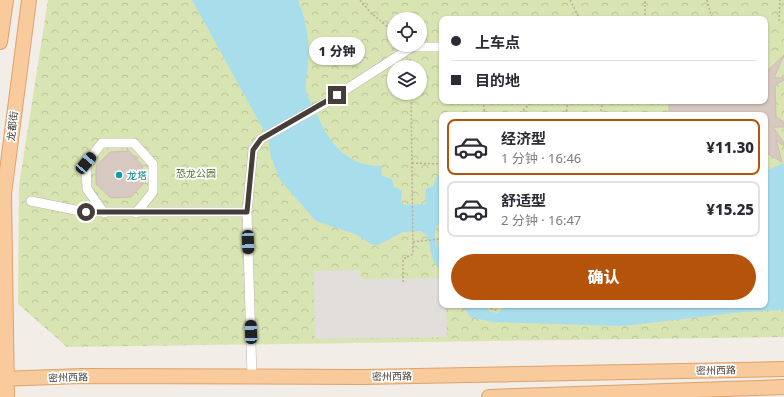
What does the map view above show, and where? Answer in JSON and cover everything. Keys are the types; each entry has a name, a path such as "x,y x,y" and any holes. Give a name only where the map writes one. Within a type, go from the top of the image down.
{"main road":[{"path":"0,42 6,0"},
{"name":"龙都街","path":"7,397 4,379 4,194 29,0"},
{"name":"密州西路","path":"4,379 82,376 363,377 784,369"},
{"name":"密州西路","path":"489,397 784,387"}],"street":[{"path":"252,377 247,212 253,150 261,139 325,103 412,48 439,48"},
{"path":"104,213 87,189 86,163 102,143 134,142 153,164 153,192 136,213"},
{"path":"31,201 86,212 104,213 247,212"}],"path":[{"path":"360,0 371,13 387,26"},
{"path":"570,0 578,16"},
{"path":"645,0 645,16"},
{"path":"707,0 711,16"},
{"path":"779,21 780,0"},
{"path":"403,282 403,259 414,254 411,100"},
{"path":"521,112 530,104"},
{"path":"412,163 439,164"},
{"path":"413,240 438,239"}],"green space":[{"name":"恐龙公园","path":"48,0 784,0 784,337 67,347 18,304 19,185"}],"shaded area":[{"path":"360,270 361,279 439,278 439,308 446,308 447,337 315,339 314,271"}],"water":[{"path":"192,0 298,0 308,39 306,90 321,123 333,143 340,151 358,162 381,166 382,176 392,179 394,187 402,190 401,203 405,205 425,204 426,189 433,186 439,175 439,224 435,235 439,248 439,266 434,261 426,235 421,231 403,232 378,245 373,245 355,234 316,221 280,180 271,157 268,138"},
{"path":"784,163 784,310 742,312 623,326 492,322 470,317 465,308 486,308 488,311 497,313 504,308 768,308 768,170"}],"building":[{"path":"784,55 774,78 784,78 784,80 775,85 776,117 784,122 784,127 773,127 784,143 784,146 776,140 782,162 768,154 768,112 669,112 669,104 768,104 768,70"},
{"name":"龙塔","path":"129,151 142,165 142,185 131,197 111,198 96,184 96,166 110,152"}],"place":[{"name":"龙塔","path":"119,175"}],"route":[{"path":"86,212 119,214 247,212 253,150 261,139 337,95"}]}
